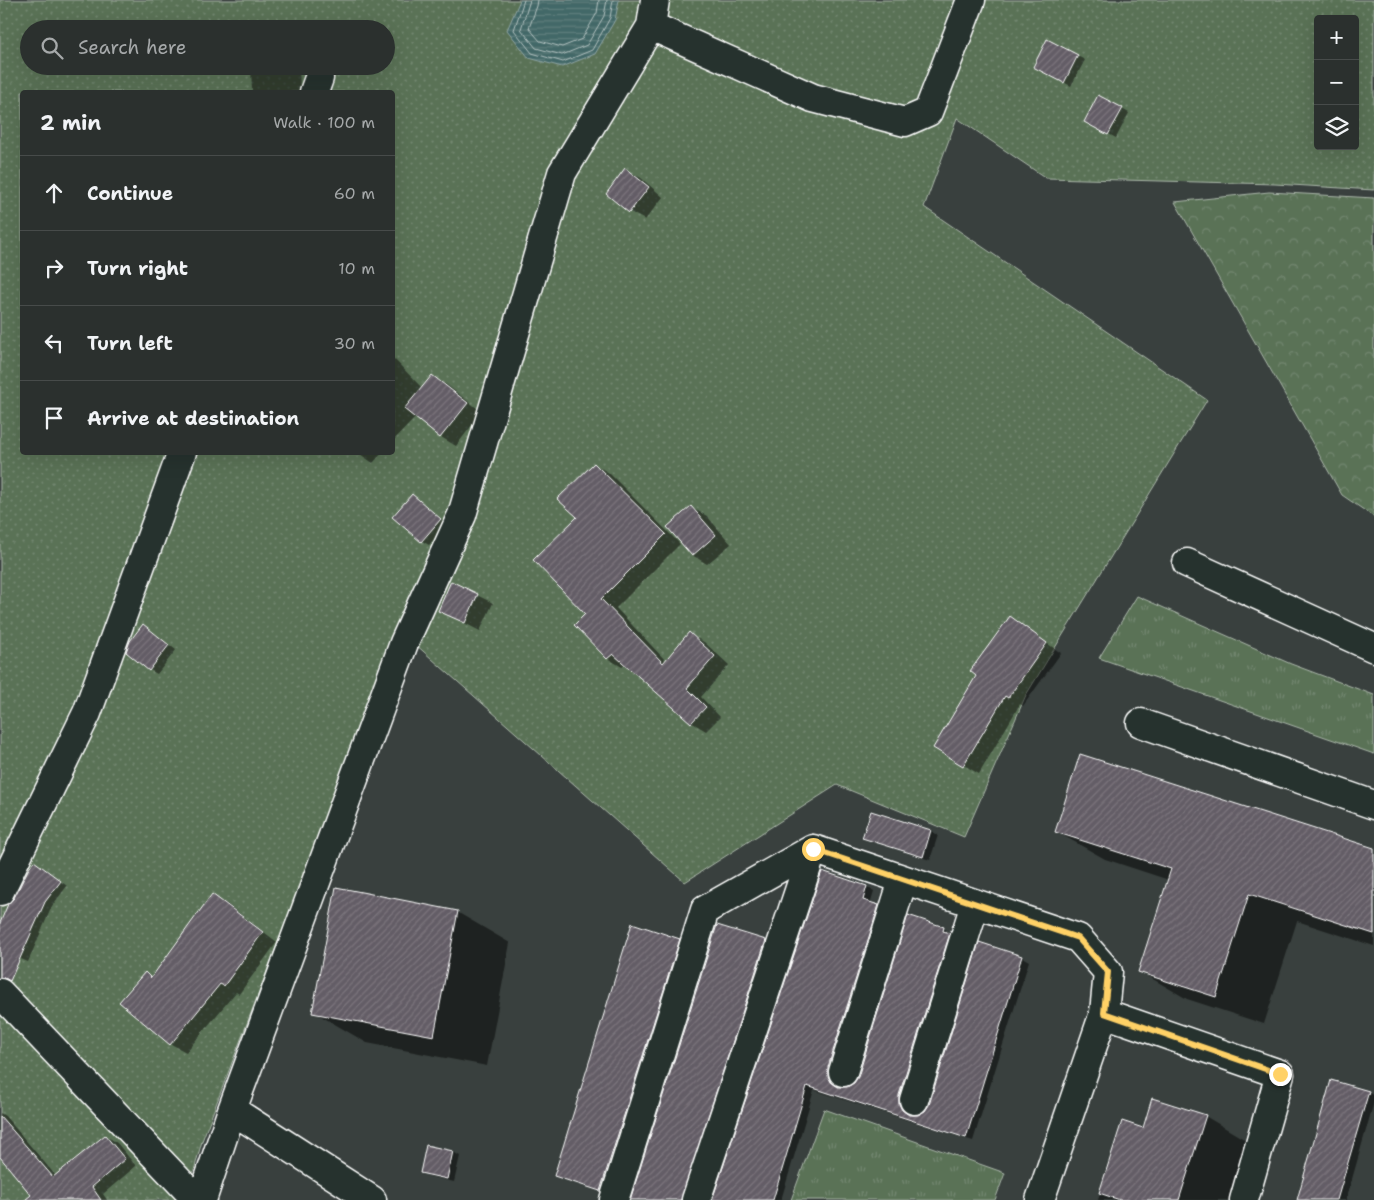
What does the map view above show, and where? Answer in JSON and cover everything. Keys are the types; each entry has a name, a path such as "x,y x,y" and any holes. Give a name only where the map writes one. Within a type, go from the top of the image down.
{"street":[{"path":"202,1200 232,1110 404,643 462,515 562,173 650,26 655,0"},
{"path":"650,26 813,98 905,122 928,112 971,0"},
{"path":"0,891 88,713 181,455"},
{"path":"1187,563 1374,648"},
{"path":"1141,723 1374,805"},
{"path":"696,1200 813,849"},
{"path":"614,1200 705,910 813,849 1078,938 1108,972 1104,1013 1040,1200"},
{"path":"843,1072 902,880"},
{"path":"914,1100 974,904"},
{"path":"0,993 197,1200"},
{"path":"1104,1013 1280,1074 1267,1125 1244,1200"},
{"path":"232,1110 372,1200"}],"green space":[{"path":"0,0 1374,0 1374,190 1275,184 1046,178 957,118 924,207 1207,400 1026,695 964,837 837,785 685,882 398,629 202,1141 186,1200 0,1200"},
{"path":"1269,192 1374,198 1374,517 1342,495 1175,202"},
{"path":"1137,596 1291,664 1374,695 1374,754 1099,658"},
{"path":"824,1109 1005,1173 995,1200 791,1200"}],"water":[{"path":"520,0 619,0 615,20 595,54 562,67 529,58 507,30"}],"building":[{"path":"1047,39 1078,55 1064,83 1033,67"},
{"path":"1098,95 1123,108 1108,135 1084,122"},
{"path":"625,168 649,187 629,213 606,194"},
{"path":"432,375 468,403 440,438 404,409"},
{"path":"594,463 666,534 601,599 663,663 689,632 715,656 687,688 706,707 691,723 613,654 607,659 574,625 585,614 533,560 577,517 557,499"},
{"path":"412,494 441,519 421,542 392,517"},
{"path":"691,506 716,535 692,556 667,527"},
{"path":"451,581 478,594 465,623 438,611"},
{"path":"1010,616 1047,643 1008,698 1005,696 963,766 933,748 976,676 970,671"},
{"path":"143,624 169,645 149,671 126,652 130,641"},
{"path":"1080,754 1374,848 1374,934 1249,894 1216,997 1138,972 1171,869 1055,832"},
{"path":"871,811 931,830 923,857 862,838"},
{"path":"34,861 61,881 45,902 10,981 0,978 0,923 8,904 14,898"},
{"path":"822,871 867,886 863,900 879,905 828,1067 828,1076 831,1082 838,1087 847,1087 854,1083 858,1077 908,915 944,927 943,931 950,933 899,1095 899,1104 902,1110 909,1115 918,1115 925,1111 929,1105 979,942 1022,956 966,1138 807,1086 773,1200 712,1200"},
{"path":"336,887 458,911 434,1036 312,1013"},
{"path":"212,894 263,932 224,986 220,984 170,1045 119,1002 145,972 151,978"},
{"path":"632,923 680,939 600,1191 554,1176"},
{"path":"717,925 766,940 681,1200 630,1200"},
{"path":"1331,1080 1369,1091 1337,1200 1297,1200"},
{"path":"1152,1098 1206,1115 1179,1200 1120,1200 1099,1193 1122,1121 1143,1128"},
{"path":"0,1116 53,1177 105,1135 125,1159 92,1187 101,1200 25,1200 31,1195 0,1157"},
{"path":"426,1145 453,1151 447,1179 420,1173"}],"route":[{"path":"813,849 1078,938 1108,972 1104,1013 1280,1074"}]}
